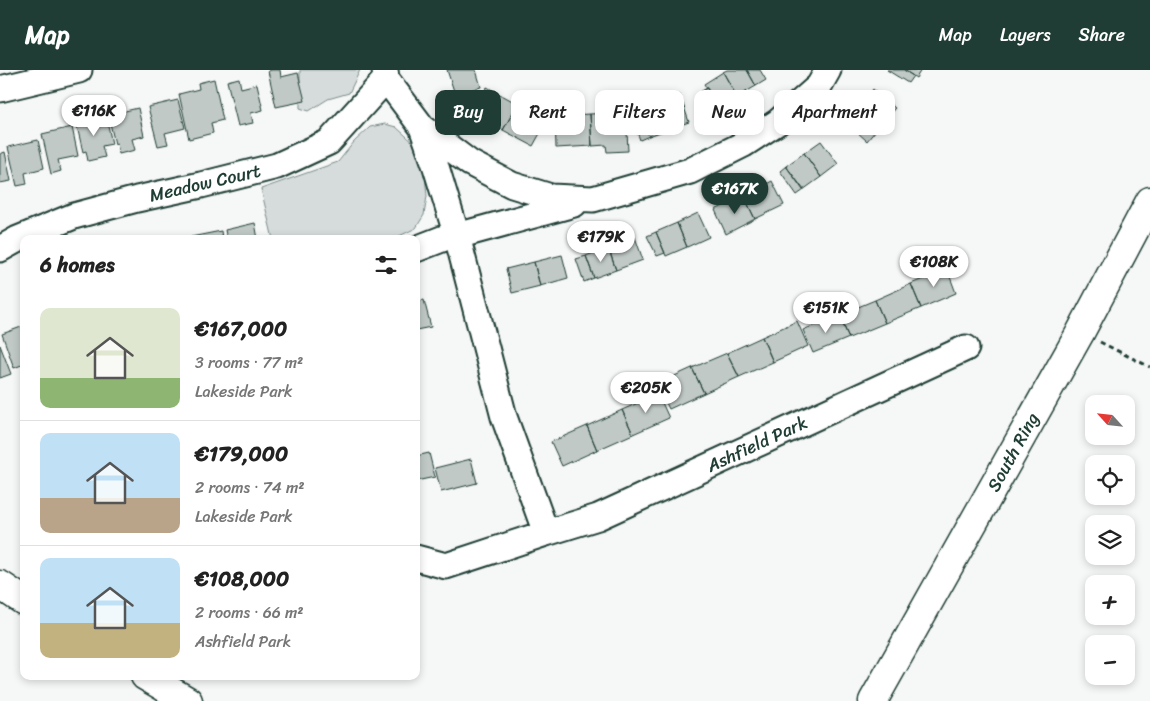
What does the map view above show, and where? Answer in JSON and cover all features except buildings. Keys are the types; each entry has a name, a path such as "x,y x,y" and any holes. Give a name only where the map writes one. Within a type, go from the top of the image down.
{"main road":[{"name":"South Ring","path":"874,701 1080,333 1150,201"},
{"path":"0,585 20,598"},
{"path":"152,680 188,701"}],"street":[{"path":"0,89 79,70"},
{"path":"420,247 447,237 457,236 690,171 744,144 778,122 819,86 828,70"},
{"path":"386,75 422,127 457,236 504,417 546,533"},
{"name":"Meadow Court","path":"28,235 74,216 136,199 278,166 329,142 386,75"},
{"path":"422,127 470,163 512,185 551,197 593,199"},
{"path":"444,194 447,173 457,165 470,163"},
{"name":"Meadow Court","path":"0,248 20,238"},
{"name":"Ashfield Park","path":"420,559 446,566 598,517 966,348"}],"path":[{"path":"1080,333 1150,367"}],"shaded area":[{"path":"300,70 360,70 349,93 328,99 309,111 300,108"},
{"path":"385,124 396,127 415,144 424,166 427,196 424,215 416,228 401,235 272,235 261,189 338,162 354,142 370,127"}]}
